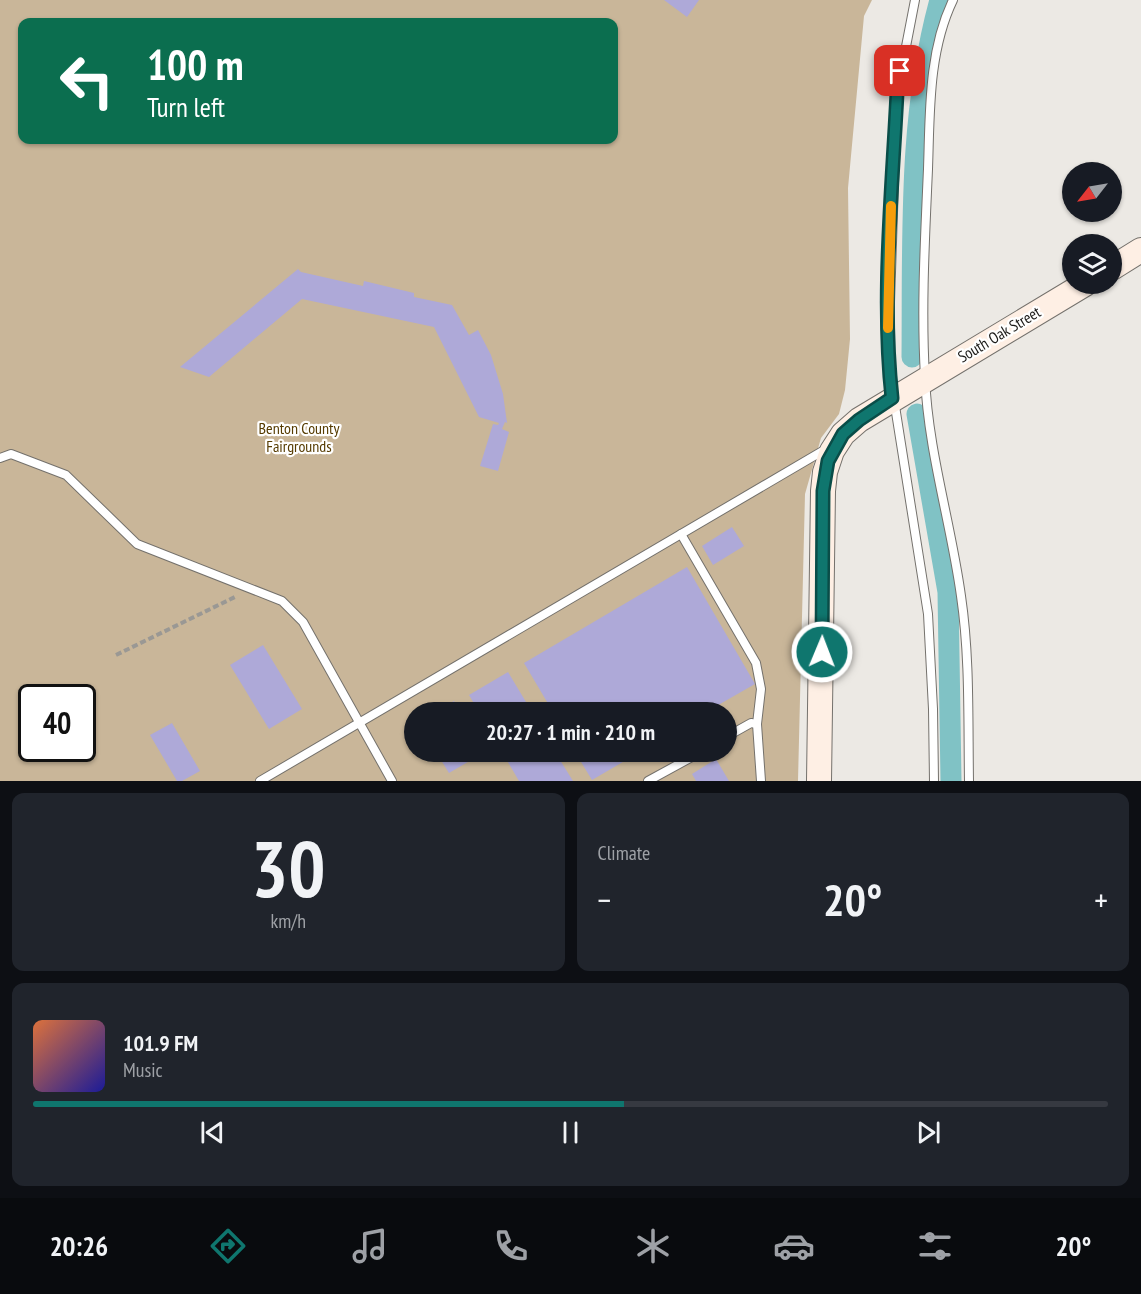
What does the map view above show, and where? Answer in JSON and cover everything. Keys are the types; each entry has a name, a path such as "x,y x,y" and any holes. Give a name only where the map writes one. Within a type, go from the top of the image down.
{"street":[{"path":"1122,262 1141,250"},
{"name":"South Oak Street","path":"837,442 859,420 892,398 1068,294"},
{"path":"819,781 823,491 828,461 837,442"}],"lane":[{"path":"915,0 897,93 889,273 888,362 928,614 934,781"},
{"path":"953,0 944,19 931,87 919,382 933,443 961,596 967,679 969,781"},
{"path":"260,781 837,442"},
{"path":"0,458 11,454 66,475 137,544 282,601 303,622 392,781"},
{"path":"681,534 756,663 761,689 757,724 761,781"},
{"path":"737,731 751,723 757,724"},
{"path":"648,781 683,762"}],"path":[{"path":"116,655 252,589"}],"green space":[{"name":"Benton County Fairgrounds","path":"0,0 872,0 864,16 848,188 850,339 845,390 839,414 821,438 805,494 798,781 0,781"}],"building":[{"path":"664,0 699,0 687,17"},
{"path":"298,269 301,272 363,286 364,281 414,293 414,297 452,305 469,335 478,330 491,355 503,394 507,423 505,422 502,429 509,432 498,471 480,466 493,424 498,425 499,423 479,417 434,327 302,299 209,377 180,367"},
{"path":"732,527 744,546 713,565 702,546"},
{"path":"687,567 755,684 724,702 547,702 524,663"},
{"path":"263,645 302,709 269,729 230,665"},
{"path":"508,672 526,702 473,702 469,695"},
{"path":"172,723 200,771 182,781 177,781 150,735"},
{"path":"442,762 468,762 449,773"},
{"path":"508,762 561,762 573,781 519,781"},
{"path":"581,762 623,762 592,780"},
{"path":"711,762 718,762 729,781 696,781 692,774"}],"waterway":[{"path":"912,357 914,177 917,133 922,88 940,0"},
{"path":"917,414 948,592 951,781"}],"slow traffic":[{"path":"888,328 891,206"}],"route":[{"path":"822,652 823,491 828,461 843,434 859,420 892,398 888,362 889,250 900,71"}]}
